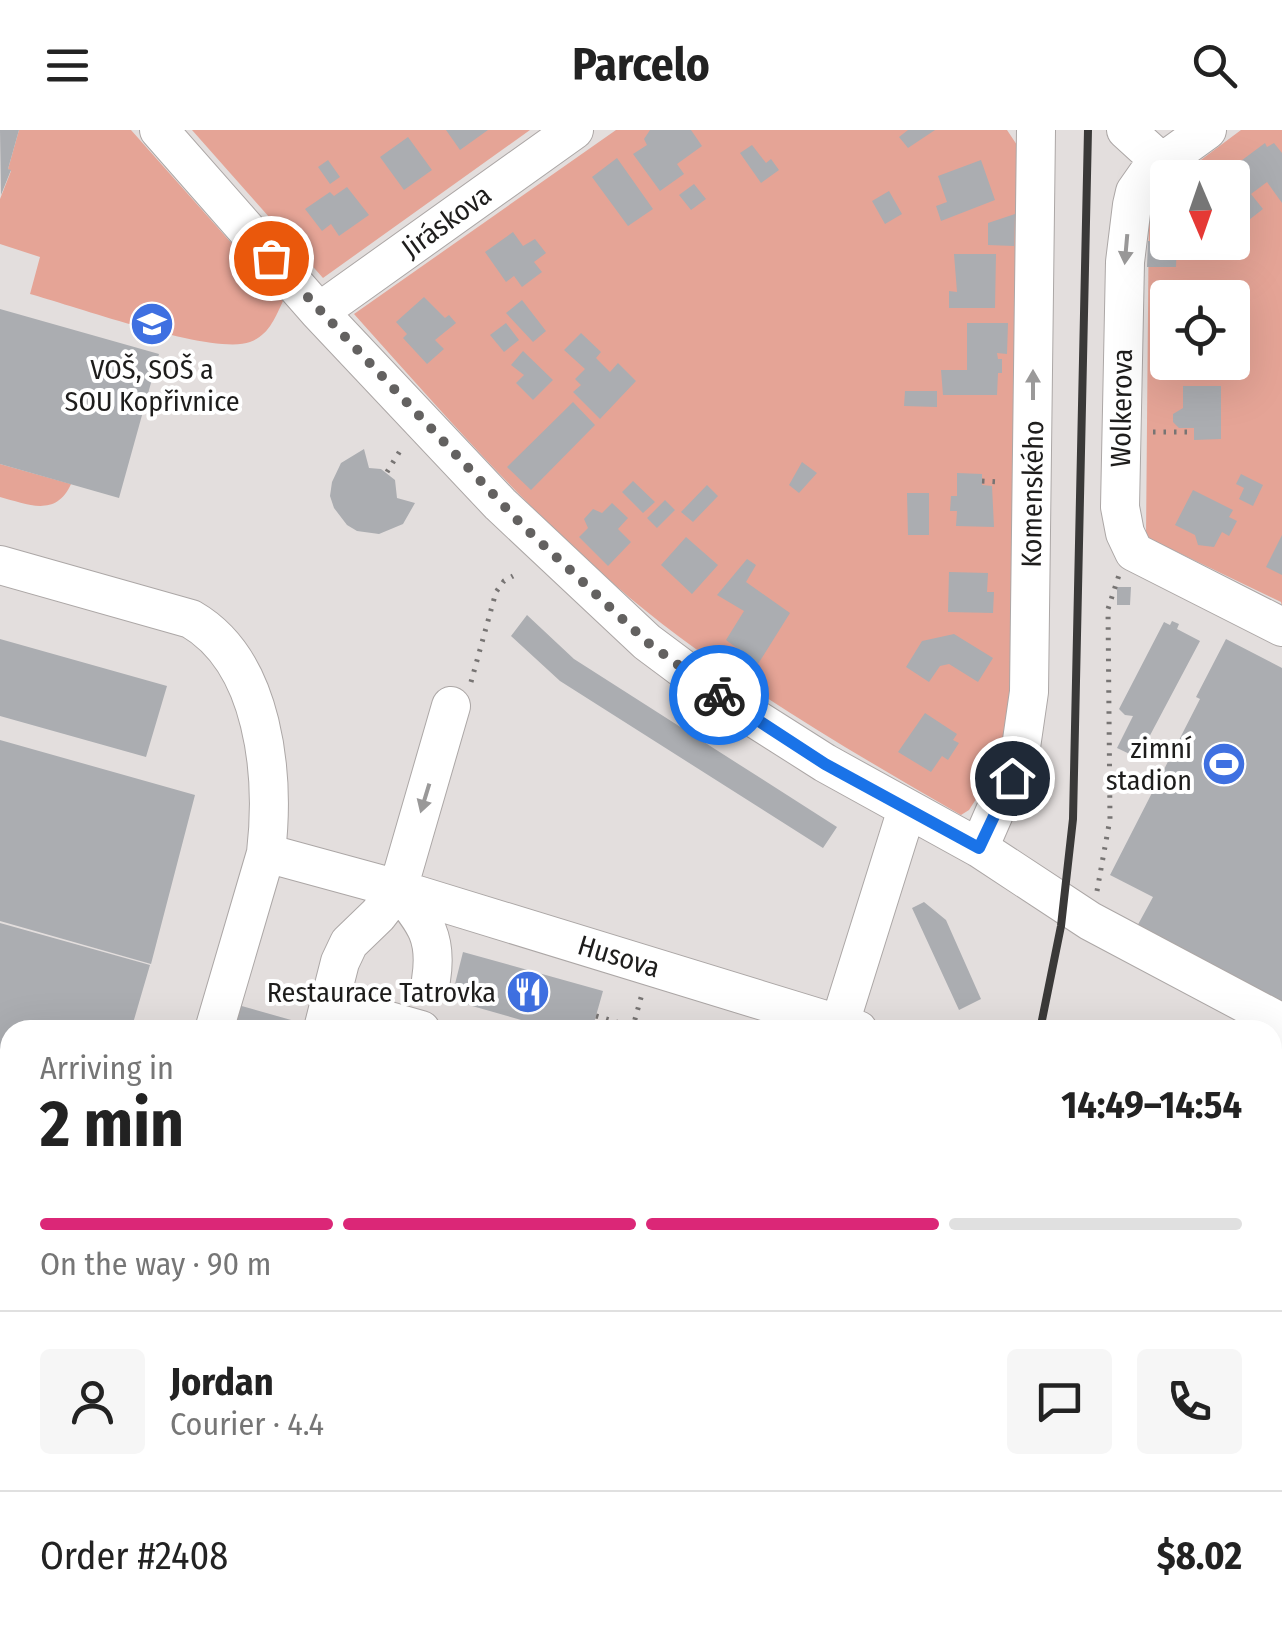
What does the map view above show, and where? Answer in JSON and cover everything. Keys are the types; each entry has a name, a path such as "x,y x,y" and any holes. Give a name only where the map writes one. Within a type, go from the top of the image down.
{"street":[{"path":"159,130 319,312 522,525 647,642 718,695 825,764 979,848 1090,920 1276,1020"},
{"name":"Jiráskova","path":"319,312 574,130"},
{"name":"Komenského","path":"979,848 1020,754 1030,692 1036,130"},
{"path":"1126,130 1160,160"},
{"name":"Wolkerova","path":"1165,160 1207,130"},
{"name":"Wolkerova","path":"1134,552 1120,508 1125,262 1136,192 1150,171"},
{"path":"1134,552 1282,627"},
{"path":"0,565 191,619 213,632 232,654 249,688 260,728 269,824 266,854 217,1020"},
{"path":"353,1020 326,1016 349,943 398,889 451,706"},
{"name":"Husova","path":"851,1020 908,809"},
{"name":"Husova","path":"266,854 398,889 826,1020"},
{"path":"398,889 422,918 431,937 435,955 430,980"}],"path":[{"path":"1146,432 1193,432"},
{"path":"387,472 409,434"},
{"path":"1090,920 1110,819 1108,609 1117,578 1134,552"},
{"path":"635,1020 646,977"},
{"path":"596,1016 608,1020"}],"shaded area":[{"path":"19,130 131,130 283,301 267,330 250,342 207,342 143,328 30,294 40,257 0,244 0,199 11,171 8,169"},
{"path":"192,130 530,130 323,278"},
{"path":"616,130 1007,130 1023,154 1010,747 969,810 961,815 749,686 630,598 521,497 354,314"},
{"path":"1241,130 1282,130 1282,607 1281,602 1146,537 1149,200 1150,260 1250,260 1250,160 1201,160"},
{"path":"0,464 71,484 65,495 49,505 30,505 0,497"}],"building":[{"path":"0,130 19,130 1,195"},
{"path":"446,130 488,130 460,150"},
{"path":"650,130 691,130 702,146 677,164 684,174 660,191 633,154 647,145 644,139"},
{"path":"908,130 935,130 908,148 899,137"},
{"path":"408,137 432,170 404,190 380,157"},
{"path":"1265,143 1267,147 1274,143 1282,153 1282,203 1267,182 1251,194 1263,209 1250,219 1250,160 1242,160"},
{"path":"752,145 766,163 771,159 779,170 761,183 740,153"},
{"path":"617,158 653,209 628,226 592,177"},
{"path":"328,160 340,177 330,184 318,167"},
{"path":"981,160 995,200 941,221 936,206 947,202 938,176"},
{"path":"694,184 706,199 691,210 679,195"},
{"path":"347,187 369,215 339,236 331,224 322,231 305,209 330,192 334,196"},
{"path":"889,191 902,214 885,224 872,201"},
{"path":"1015,214 1014,246 988,245 988,223"},
{"path":"513,232 523,246 535,239 546,253 534,262 542,272 522,287 514,276 506,282 485,252"},
{"path":"1148,241 1150,260 1176,260 1176,267 1147,267"},
{"path":"954,254 996,254 995,308 949,308 949,291 957,292"},
{"path":"424,297 445,318 449,315 456,323 435,340 444,349 427,364 403,338 407,334 396,322"},
{"path":"522,300 546,331 533,342 506,313"},
{"path":"0,309 159,354 119,498 0,464"},
{"path":"506,323 519,340 504,352 490,335"},
{"path":"967,323 1008,323 1007,354 997,353 998,359 1002,359 1002,373 998,373 997,395 943,395 941,370 967,370"},
{"path":"581,333 601,352 596,358 610,372 618,363 636,381 600,419 573,392 581,385 575,379 585,369 564,350"},
{"path":"523,351 553,380 533,400 516,383 524,375 511,365"},
{"path":"1183,386 1221,386 1221,439 1194,440 1194,428 1179,428 1173,422 1173,414 1183,408"},
{"path":"905,391 937,391 937,407 904,406"},
{"path":"573,402 595,425 531,490 507,467"},
{"path":"364,449 369,468 381,469 395,480 397,498 415,503 403,524 379,534 357,531 347,525 330,496 341,463"},
{"path":"802,462 817,473 799,493 789,485"},
{"path":"957,473 982,474 982,485 992,486 994,527 956,526 957,511 950,511 951,496 957,496"},
{"path":"1241,474 1263,485 1253,506 1239,499 1244,488 1236,484"},
{"path":"633,481 655,502 643,513 622,492"},
{"path":"707,485 718,496 693,522 681,512"},
{"path":"1193,490 1233,510 1229,517 1237,521 1229,536 1222,532 1214,547 1198,545 1195,535 1175,525"},
{"path":"907,493 929,493 929,535 908,535"},
{"path":"665,500 675,510 657,528 647,518"},
{"path":"612,503 628,518 618,529 631,542 608,566 579,537 588,528 584,519 593,509 602,513"},
{"path":"1282,535 1282,575 1266,567"},
{"path":"686,537 718,565 692,594 661,565"},
{"path":"747,559 756,565 746,582 790,613 758,664 726,640 744,611 717,595"},
{"path":"949,572 988,573 987,592 994,592 993,613 948,612"},
{"path":"1117,587 1131,587 1130,605 1117,605"},
{"path":"527,615 574,659 837,827 823,848 560,681 511,636"},
{"path":"1172,621 1179,624 1177,629 1200,641 1138,758 1117,748 1133,716 1119,709 1164,622 1170,625"},
{"path":"954,634 993,658 978,682 949,664 940,666 929,682 906,667 922,641"},
{"path":"0,639 167,686 146,757 0,716"},
{"name":"zimní stadion","path":"1226,639 1282,668 1282,1006 1135,930 1153,897 1110,875 1200,699 1196,697"},
{"path":"925,713 957,734 953,740 959,743 948,760 942,756 931,772 898,752"},
{"path":"0,740 195,795 151,964 0,921"},
{"path":"924,902 946,920 981,999 959,1010 912,908"},
{"path":"0,923 150,965 134,1020 0,1020"},
{"name":"Restaurace Tatrovka","path":"463,952 603,991 595,1020 521,1020 451,1000"},
{"path":"238,1005 291,1020 234,1020"}],"railway":[{"path":"1042,1020 1061,926 1073,819 1088,130"}],"way so far":[{"path":"271,258 522,525 647,642 719,695"}],"place":[{"name":"VOŠ, SOŠ a SOU Kopřivnice","path":"152,324"},
{"name":"zimní stadion","path":"1224,764"},
{"name":"Restaurace Tatrovka","path":"528,992"}],"route":[{"path":"719,695 825,764 979,848 1012,778"}]}
